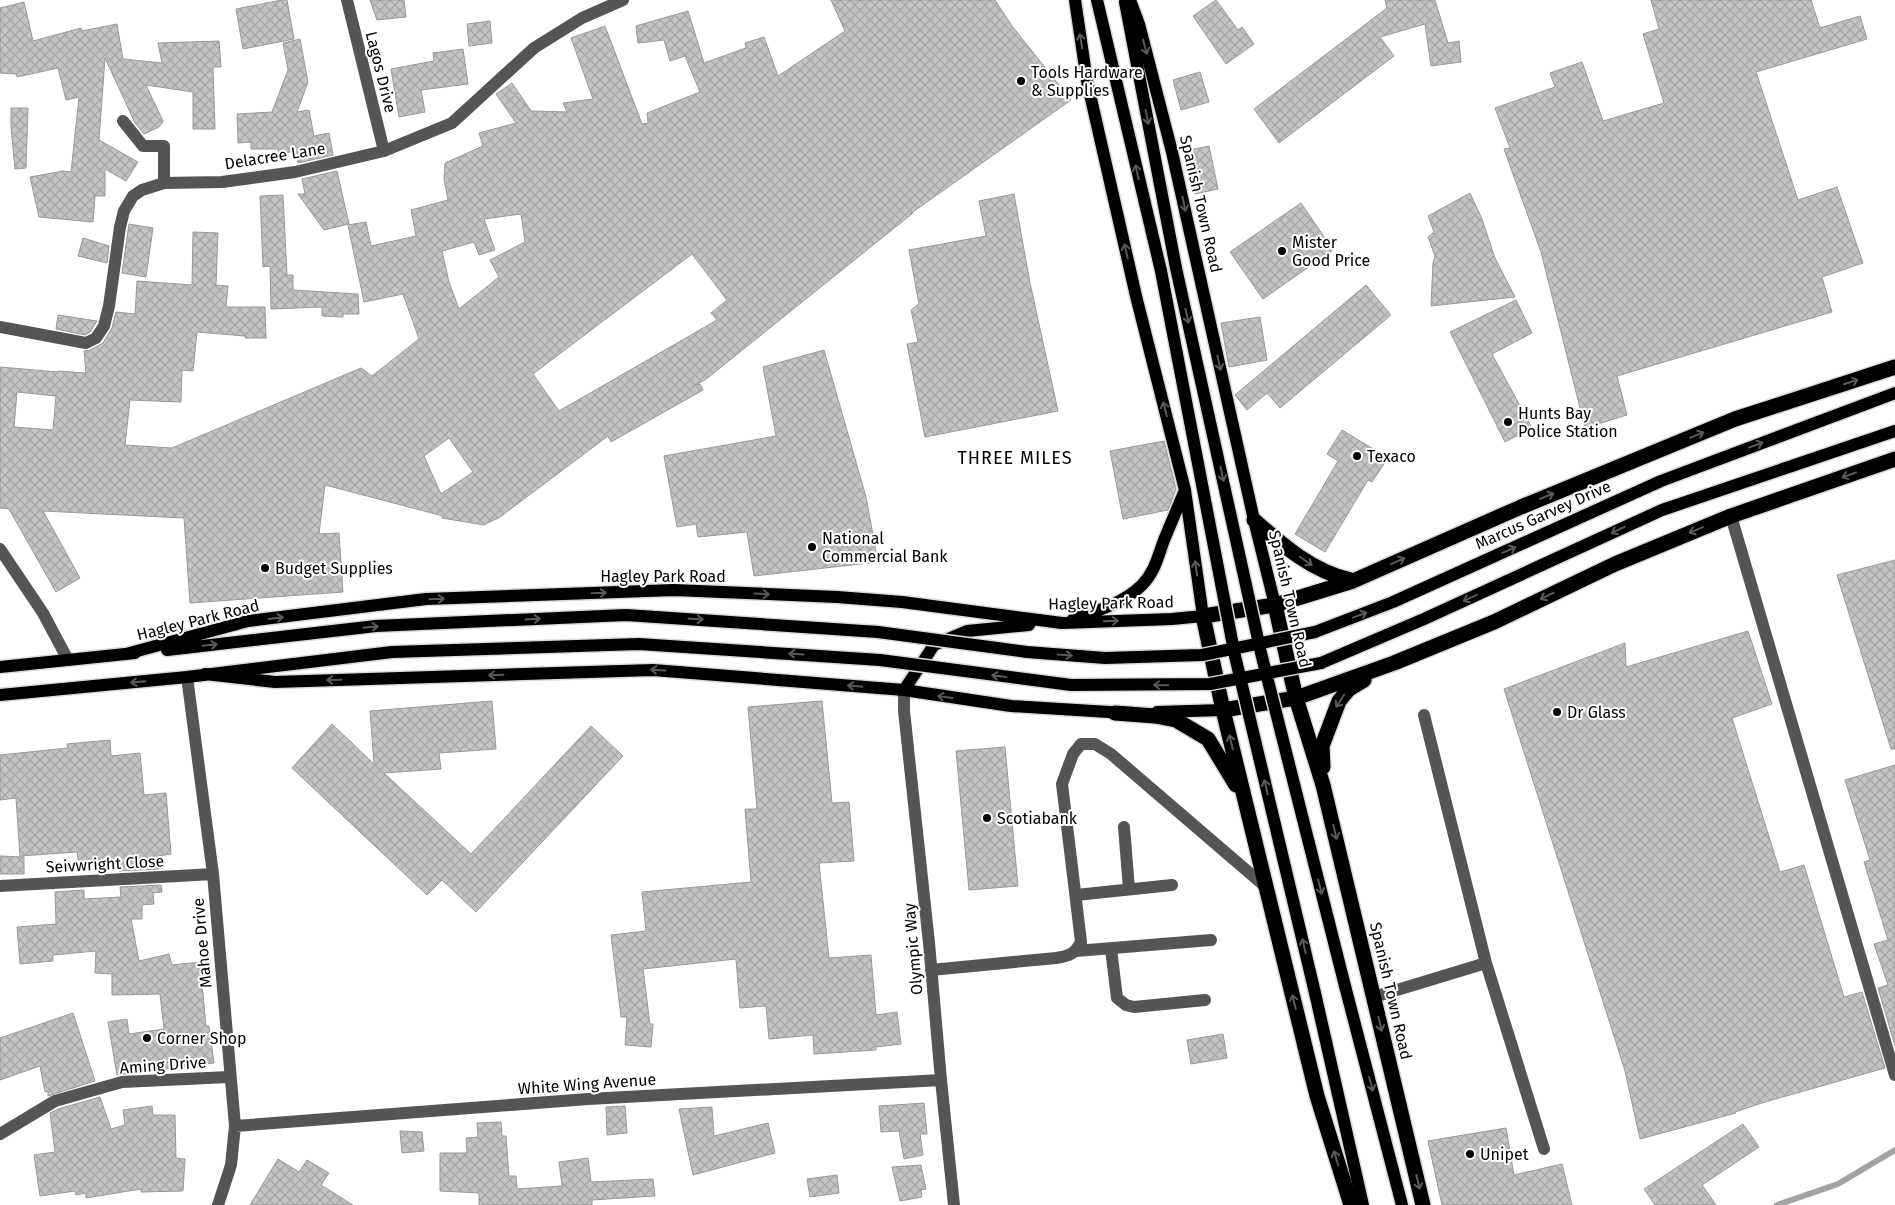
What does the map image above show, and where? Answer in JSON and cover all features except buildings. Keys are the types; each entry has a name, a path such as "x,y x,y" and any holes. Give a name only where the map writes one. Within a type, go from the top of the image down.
{"highway":[{"name":"Marcus Garvey Drive","path":"1204,616 1275,604 1353,581 1521,507 1736,419 1895,367"},
{"path":"1223,710 1296,698 1394,663 1494,622 1614,564 1731,516 1895,459"},
{"path":"1254,520 1313,566 1334,577 1353,581"},
{"name":"Spanish Town Road","path":"1275,604 1296,698 1323,785 1423,1205"},
{"path":"1204,616 1223,710 1317,1096 1351,1205"},
{"path":"1323,785 1322,746 1339,701 1349,689 1394,663"},
{"path":"1115,713 1155,716 1176,720 1208,739 1234,779 1254,834"}],"main road":[{"path":"1075,0 1087,81 1136,296 1185,490 1204,616"},
{"path":"1097,0 1161,271 1235,656 1363,1205"},
{"path":"1124,0 1176,268 1261,653 1402,1205"},
{"name":"Spanish Town Road","path":"1130,0 1139,24 1172,152 1254,520 1275,604"},
{"name":"Marcus Garvey Drive","path":"1202,655 1324,629 1393,602 1662,481 1895,393"},
{"path":"0,695 187,677 392,652 639,644 880,660 1071,685 1210,684 1321,664 1662,510 1895,430"},
{"path":"904,690 934,645 967,631 1062,623 1126,597 1142,585 1155,567 1185,490"},
{"name":"Hagley Park Road","path":"126,654 248,621 416,600 674,590 837,597 1062,623 1204,616"},
{"name":"Hagley Park Road","path":"0,667 376,626 626,615 878,632 1027,652 1106,658 1202,655"},
{"path":"205,674 275,682 653,670 904,690 1011,706 1115,713 1223,710"}],"street":[{"name":"Lagos Drive","path":"347,0 384,151"},
{"name":"Delacree Lane","path":"0,327 86,343 96,338 104,326 124,211 133,196 142,190 164,183 222,182 295,172 384,151 452,124 534,48 582,18 623,0"},
{"path":"123,121 143,146 164,146 164,183"},
{"path":"1731,516 1895,1075"},
{"path":"0,549 43,613 68,660"},
{"name":"Mahoe Drive","path":"187,677 213,874 235,1126 231,1165 218,1205"},
{"name":"Olympic Way","path":"904,690 904,711 954,1205"},
{"path":"1424,715 1486,963 1544,1149"},
{"path":"1076,951 1081,942 1062,784 1073,754 1081,744 1095,744 1111,754 1266,888"},
{"path":"1124,827 1129,889"},
{"name":"Seivwright Close","path":"0,886 213,874"},
{"path":"1076,895 1172,885"},
{"path":"931,970 1056,958 1067,956 1076,951 1212,940"},
{"path":"1111,948 1117,998 1126,1004 1134,1007 1204,1000"},
{"path":"1374,997 1486,963"},
{"name":"Aming Drive","path":"0,1134 42,1107 55,1101 122,1082 230,1076"},
{"name":"White Wing Avenue","path":"235,1126 588,1099 941,1080"}],"waterway":[{"path":"1777,1205 1838,1184 1895,1150"}],"place":[{"name":"Tools Hardware & Supplies","path":"1021,81"},
{"name":"Mister Good Price","path":"1282,251"},
{"name":"Hunts Bay Police Station","path":"1508,422"},
{"name":"Texaco","path":"1357,456"},
{"name":"National Commercial Bank","path":"812,547"},
{"name":"Budget Supplies","path":"265,568"},
{"name":"Dr Glass","path":"1557,712"},
{"name":"Scotiabank","path":"987,818"},
{"name":"Corner Shop","path":"147,1038"},
{"name":"Unipet","path":"1470,1154"}],"district":[{"name":"THREE MILES","path":"1015,458"}]}
